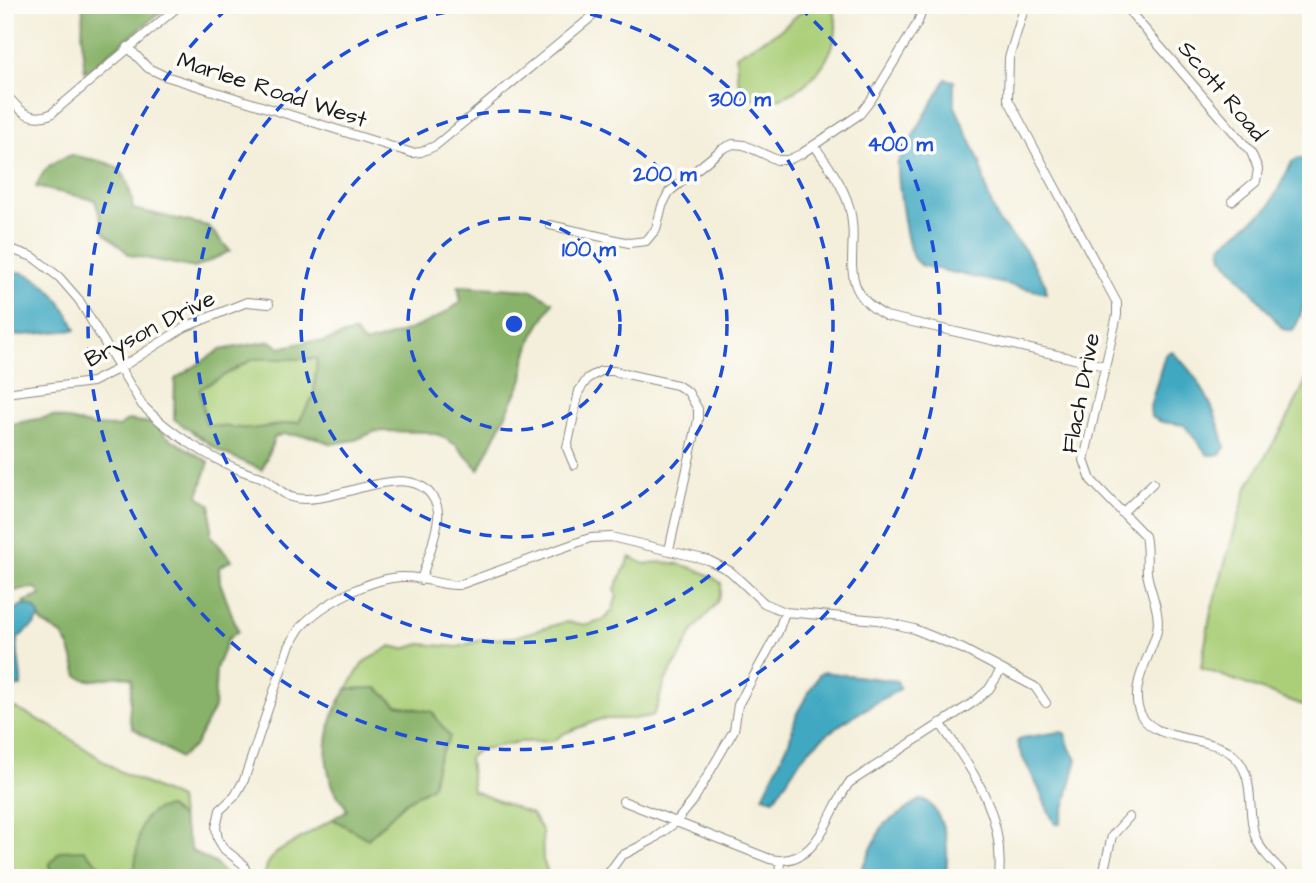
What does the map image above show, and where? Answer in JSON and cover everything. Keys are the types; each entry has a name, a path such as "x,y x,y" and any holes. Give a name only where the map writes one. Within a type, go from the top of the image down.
{"street":[{"path":"5,93 26,115 44,116 54,111 180,5"},
{"name":"Marlee Road West","path":"128,47 148,68 165,76 412,153 426,151 435,146 606,5"},
{"path":"550,225 629,243 646,240 656,229 668,192 722,149 733,144 744,145 777,160 788,160 814,145 860,114 871,100 918,22 924,5"},
{"name":"Flach Drive","path":"1025,5 1009,58 1009,99 1117,303 1117,315 1084,460 1091,481 1145,536 1148,547 1147,573 1157,617 1157,629 1137,689 1139,711 1143,720 1154,730 1214,745 1233,755 1243,769 1250,789 1256,839 1288,878"},
{"name":"Scott Road","path":"1124,5 1251,152 1258,169 1256,181 1231,201"},
{"path":"814,145 840,183 850,209 855,285 872,308 886,316 1105,366"},
{"path":"5,247 33,257 59,277 79,300 142,405 156,418 212,456 264,478 290,497 306,499 392,481 420,484 430,491 438,505 438,518 421,580"},
{"name":"Bryson Drive","path":"5,393 92,382 120,368 185,327 247,302 270,304"},
{"path":"574,465 567,448 579,391 588,378 601,371 613,371 677,386 688,392 698,409 698,420 669,550"},
{"path":"1122,513 1153,483"},
{"path":"249,878 243,864 224,849 218,839 216,828 220,810 235,796 244,780 289,647 299,629 314,615 370,583 406,577 444,586 459,585 590,538 611,537 708,559 730,571 764,603 785,612 878,620 914,629 963,649 1035,687 1046,703"},
{"path":"608,878 621,856 652,840 676,822 693,801 734,730 738,705 778,632 785,612"},
{"path":"623,801 780,861 801,857 812,848 839,796 849,783 974,702 989,689 1001,670"},
{"path":"940,723 987,798 999,832 999,878"},
{"path":"1102,878 1112,836 1129,817"},
{"path":"779,878 780,861"}],"green space":[{"path":"83,5 170,5 85,72 82,45"},
{"path":"809,5 832,5 836,28 831,50 819,70 803,86 784,97 766,100 750,96 739,82 736,55 779,31"},
{"path":"72,155 116,167 127,181 133,209 208,226 230,251 195,268 130,255 105,233 95,200 36,187 42,174 50,166"},
{"path":"458,286 532,290 553,302 533,336 525,360 523,379 479,470 456,445 439,435 427,432 376,431 355,440 331,444 314,437 283,434 275,437 262,470 221,452 174,419 175,379 220,350 271,341 280,348 309,341 323,342 354,332 365,344 427,322 461,302","holes":["253,359 317,359 314,395 299,422 252,429 206,425 200,389"]},
{"path":"254,359 317,359 314,395 299,422 252,429 206,425 200,389"},
{"path":"1311,370 1311,708 1201,668 1211,611 1247,488 1287,420"},
{"path":"53,416 93,426 119,427 128,420 157,424 166,436 209,462 198,496 211,505 211,536 232,560 219,567 220,582 238,631 228,639 216,668 214,708 195,745 180,758 133,728 129,718 132,679 118,676 91,680 78,676 70,648 62,635 44,624 24,602 41,595 36,588 5,594 5,428 12,424"},
{"path":"630,557 645,564 674,563 704,573 721,583 716,604 690,636 665,682 652,716 601,719 565,733 553,741 519,742 478,750 469,758 473,791 532,814 542,830 543,860 550,878 263,878 268,863 276,853 333,819 368,838 405,802 432,786 438,759 449,737 432,712 397,705 377,688 347,689 363,663 391,646 403,649 421,644 458,647 481,640 514,637 565,622 588,625 604,620 612,611 617,596 615,589"},
{"path":"377,688 397,705 432,712 450,737 438,759 432,786 405,802 368,839 333,819 347,810 330,778 326,752 334,712 347,689"},
{"path":"5,703 51,726 119,771 179,799 181,818 168,807 137,862 133,876 113,878 106,873 50,864 53,878 5,878"},
{"path":"168,807 181,818 192,851 215,863 228,878 128,878 133,875 143,823 148,815"},
{"path":"84,850 113,878 53,878 50,864 60,851"}],"water":[{"path":"946,79 954,81 954,104 980,162 998,221 1025,250 1046,285 1046,293 923,266 914,259 905,227 898,162"},
{"path":"1299,158 1306,159 1311,165 1311,228 1309,277 1305,299 1300,317 1292,331 1283,329 1222,256 1221,246 1269,207 1292,162"},
{"path":"21,272 39,281 55,295 76,330 5,337 5,297 9,294 11,273"},
{"path":"1171,351 1190,371 1206,394 1225,447 1220,455 1208,455 1184,425 1162,422 1151,417 1150,406 1165,355"},
{"path":"22,605 33,608 40,617 18,638 21,686 12,689 5,684 5,611"},
{"path":"823,672 897,681 900,689 823,737 802,758 774,799 763,796 789,742 797,713"},
{"path":"1065,733 1070,749 1077,759 1060,824 1055,824 1017,742 1022,738"},
{"path":"920,800 927,801 934,809 943,827 947,847 945,878 857,878 883,825"}]}
